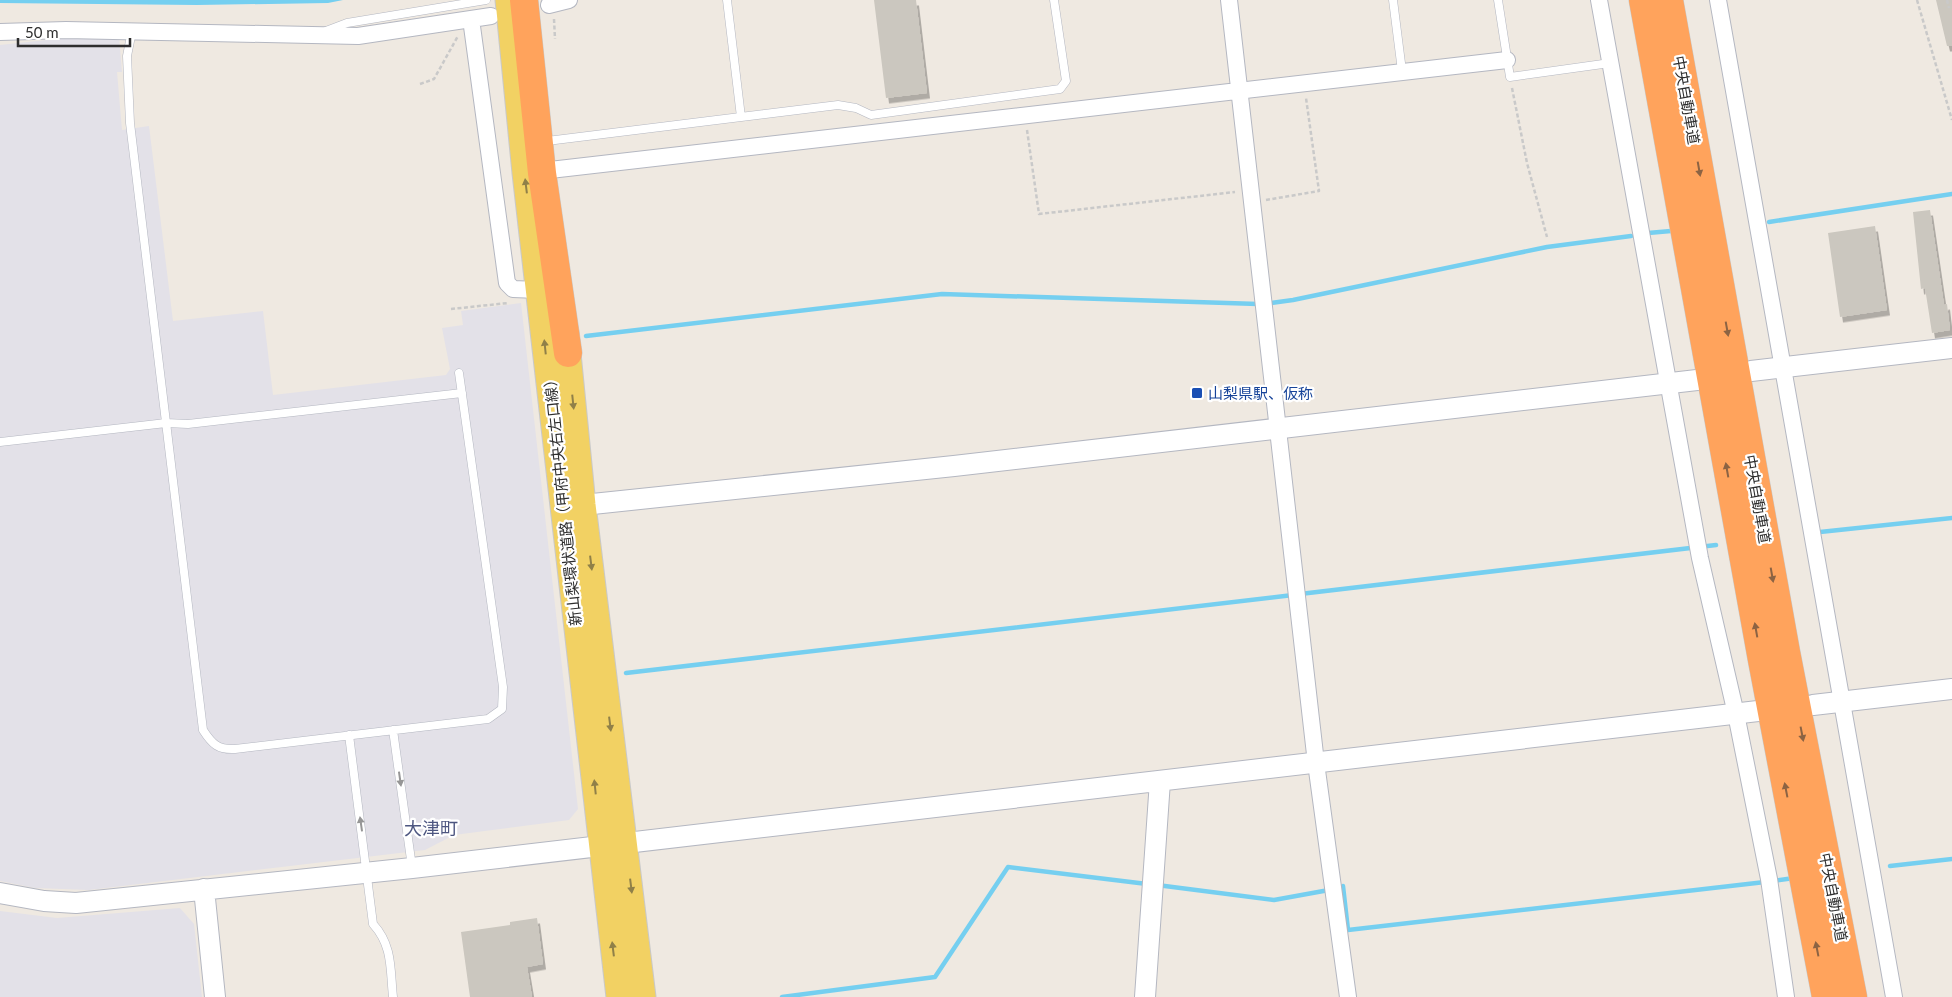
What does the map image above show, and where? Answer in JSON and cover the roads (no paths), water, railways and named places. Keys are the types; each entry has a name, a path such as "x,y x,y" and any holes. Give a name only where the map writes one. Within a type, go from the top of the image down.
{"highway":[{"name":"中央自動車道","path":"1643,0 1760,651 1826,997"},
{"name":"中央自動車道","path":"1669,0 1784,642 1853,997"},
{"path":"540,4 545,201 568,353"}],"main road":[{"name":"新山梨環状道路（甲府中央右左口線）","path":"540,4 547,141 583,505 613,844 619,997"},
{"name":"新山梨環状道路（甲府中央右左口線）","path":"500,8 613,844 643,997"}],"street":[{"path":"540,4 570,0"},
{"path":"1229,0 1316,763 1348,997"},
{"path":"1599,0 1700,558 1736,714 1770,883 1786,997"},
{"path":"1718,0 1840,702 1894,997"},
{"path":"0,32 66,30 358,36 471,19 500,8"},
{"path":"471,19 507,283 513,289 538,290"},
{"path":"550,170 1240,89 1507,60"},
{"path":"1751,371 1952,348"},
{"path":"583,505 944,467 1696,380"},
{"path":"1813,705 1952,689"},
{"path":"0,893 44,902 76,903 412,868 1758,711"},
{"path":"1145,997 1160,781"},
{"path":"204,889 215,997"}],"lane":[{"path":"315,36 347,22 486,0"},
{"path":"727,0 741,117"},
{"path":"547,141 838,105 856,108 871,115 1060,89 1066,81 1054,0"},
{"path":"1393,0 1402,71"},
{"path":"1498,0 1510,77 1610,63"},
{"path":"132,31 127,56 130,123 202,730 214,746 224,750 488,719 502,709 503,687 459,373"},
{"path":"871,115 874,133"},
{"path":"0,442 166,423 188,424 462,393"},
{"path":"394,730 412,868"},
{"path":"348,735 373,924 383,936 388,950 393,997"}],"water":[{"path":"0,0 343,0 328,3 197,5 0,3"}],"waterway":[{"path":"1769,222 1952,194"},
{"path":"1648,233 1671,231"},
{"path":"1271,303 1547,247 1631,236"},
{"path":"586,336 942,294 1258,304"},
{"path":"1820,532 1952,518"},
{"path":"1300,594 1716,545"},
{"path":"626,673 1293,595"},
{"path":"1890,866 1952,859"},
{"path":"782,997 935,977 1008,867 1147,884"},
{"path":"1773,881 1794,878"},
{"path":"1343,886 1348,930 1765,882"},
{"path":"1157,885 1274,900 1329,890"}],"place":[{"name":"山梨県駅、仮称","path":"1197,393"}],"district":[{"name":"大津町","path":"431,828"}]}
